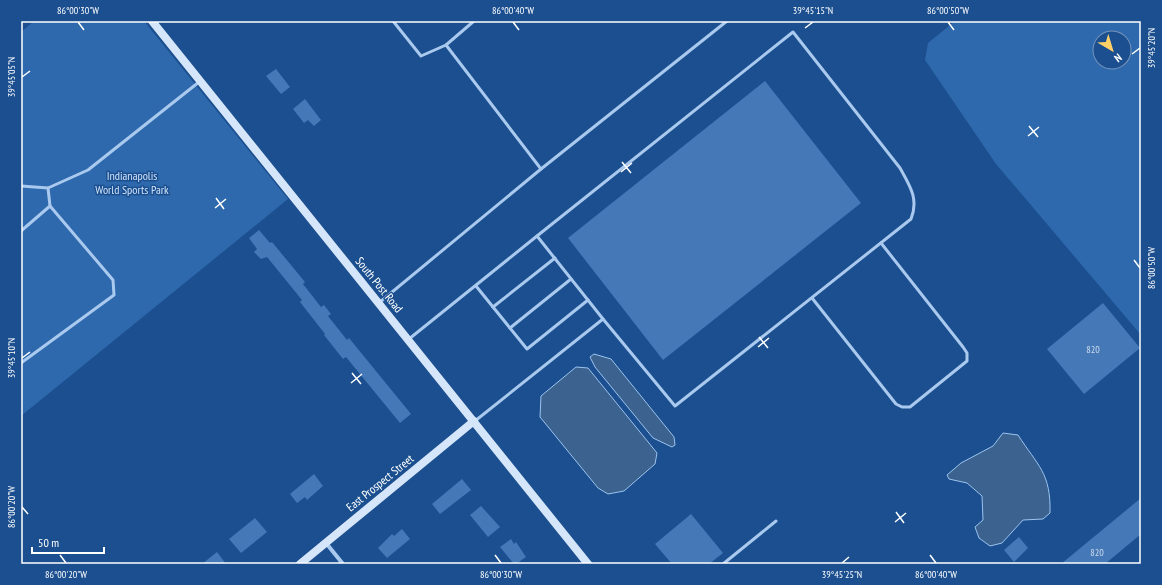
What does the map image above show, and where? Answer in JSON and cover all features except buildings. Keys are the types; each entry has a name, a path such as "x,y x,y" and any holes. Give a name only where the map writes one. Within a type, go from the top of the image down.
{"main road":[{"name":"South Post Road","path":"152,21 588,564"},
{"name":"East Prospect Street","path":"300,564 474,421"}],"street":[{"path":"326,543 343,564"}],"lane":[{"path":"393,21 422,56 446,45 474,21"},
{"path":"378,303 541,168 727,21"},
{"path":"408,340 537,236 793,32 900,168 909,184 915,208 912,218 675,406 537,236"},
{"path":"446,45 541,168"},
{"path":"21,186 48,188 88,170 200,81"},
{"path":"21,363 114,295 113,280 50,206 48,188"},
{"path":"21,231 50,206"},
{"path":"812,298 896,404 902,408 910,407 967,361 967,353 881,243"},
{"path":"493,307 555,258"},
{"path":"510,328 571,279"},
{"path":"476,286 527,349 588,300"},
{"path":"474,421 603,319"},
{"path":"723,564 776,521"}],"green space":[{"name":"Indianapolis World Sports Park","path":"34,21 144,21 288,199 21,416 21,32"},
{"path":"955,21 1141,21 1141,335 996,164 925,60 928,43"}],"shaded area":[{"path":"594,354 611,359 674,437 675,445 672,447 653,438 595,367 590,357"},
{"path":"576,367 588,368 657,453 655,464 624,491 608,494 598,488 540,417 541,396"},
{"path":"1003,433 1018,435 1042,471 1048,488 1050,513 1043,519 1023,520 1002,543 990,546 979,538 975,527 983,520 982,496 967,483 949,479 947,475 961,463 993,446"}]}
